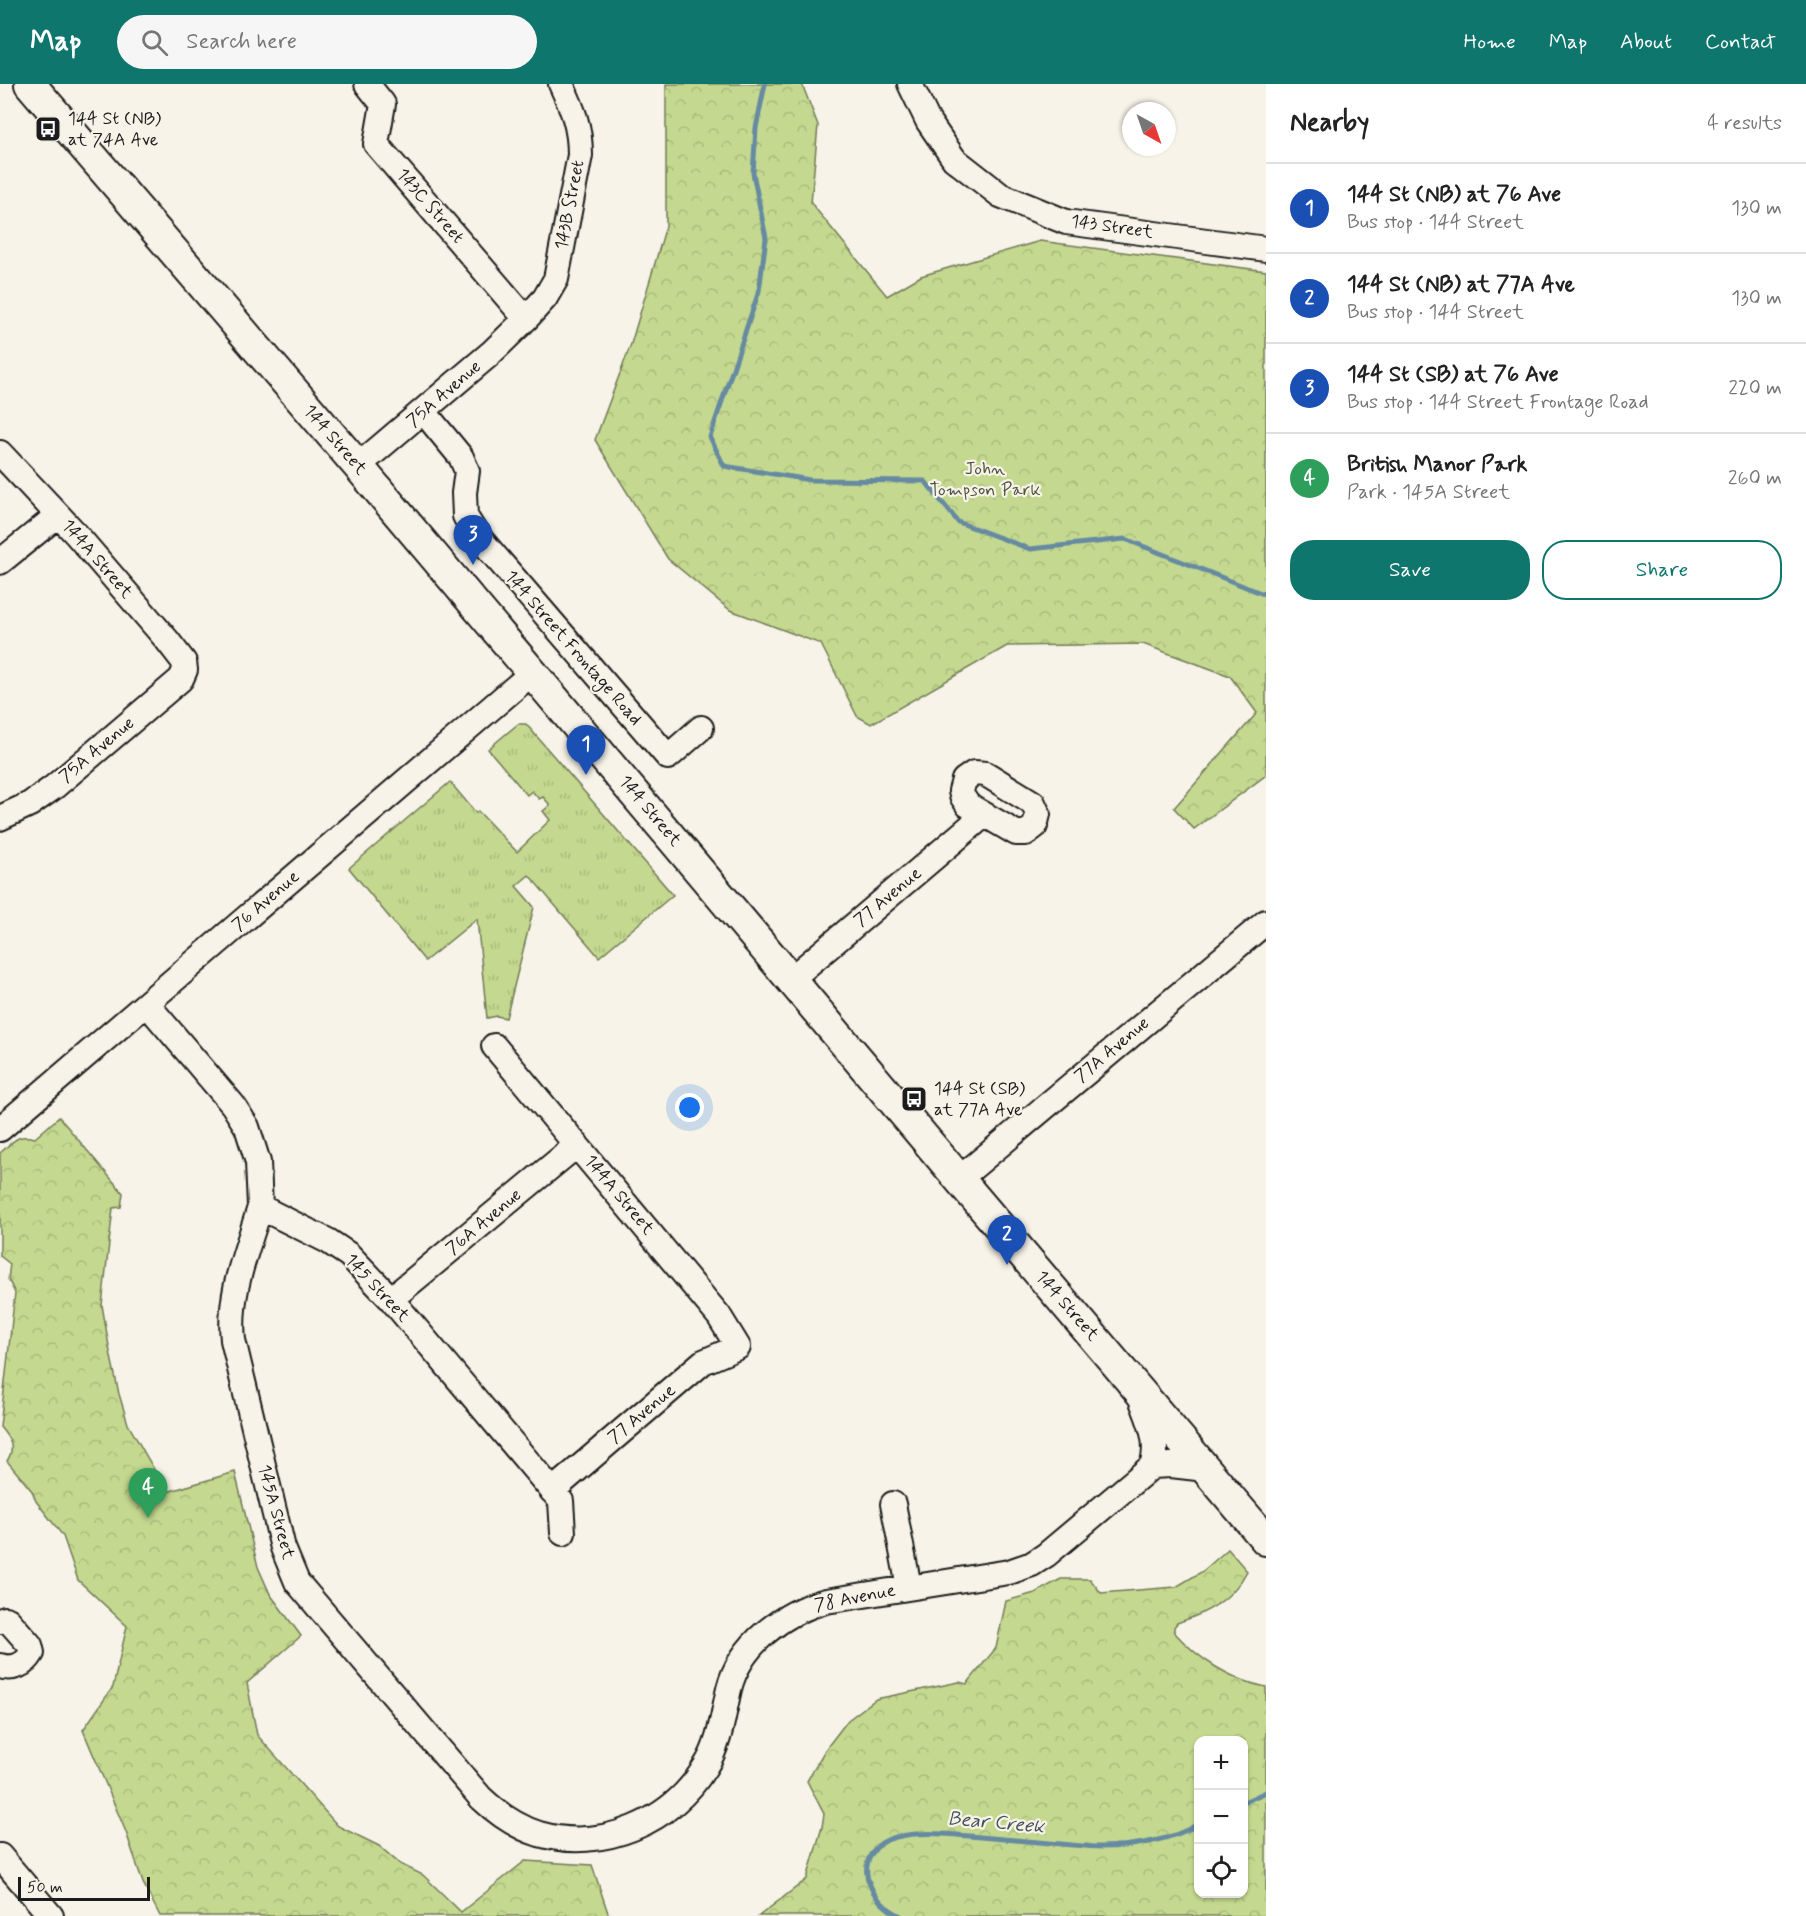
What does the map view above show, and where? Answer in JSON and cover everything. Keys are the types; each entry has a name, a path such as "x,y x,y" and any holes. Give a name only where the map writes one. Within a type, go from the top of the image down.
{"main road":[{"name":"144 Street","path":"30,84 358,466 958,1179 1266,1540"}],"street":[{"name":"143C Street","path":"367,84 383,104 376,144 526,319"},
{"name":"143B Street","path":"526,319 545,298 556,279 580,155 580,134 576,115 561,84"},
{"name":"143 Street","path":"910,84 928,121 954,159 1000,195 1066,222 1266,249"},
{"name":"75A Avenue","path":"358,466 424,412 526,319"},
{"name":"144 Street Frontage Road","path":"424,412 461,457 466,471 465,516 476,534 668,757 701,728"},
{"name":"144A Street","path":"0,453 58,515 167,640 184,662 185,670"},
{"path":"0,562 58,515"},
{"name":"75A Avenue","path":"0,818 30,804 54,787 181,679 185,670"},
{"name":"76 Avenue","path":"0,1129 532,673"},
{"name":"77 Avenue","path":"791,979 984,815"},
{"name":"77A Avenue","path":"958,1179 1266,922"},
{"path":"147,1004 233,1105 247,1127 258,1162 260,1207"},
{"name":"144A Street","path":"494,1046 719,1316 738,1347"},
{"name":"76A Avenue","path":"391,1299 577,1144"},
{"name":"145 Street","path":"260,1207 349,1254 391,1299 561,1501 563,1533"},
{"name":"145A Street","path":"260,1207 234,1293 231,1322 233,1340 287,1559 297,1582 305,1593 461,1777 503,1816"},
{"name":"77 Avenue","path":"552,1491 703,1362 738,1347"},
{"path":"1137,1389 1155,1441 1152,1466 1171,1465 1206,1469"},
{"name":"78 Avenue","path":"503,1816 539,1834 570,1839 612,1835 659,1816 678,1801 707,1765 721,1729 734,1676 747,1653 764,1633 788,1616 813,1605 1017,1570 1046,1555 1152,1466"},
{"path":"893,1504 909,1587"},
{"path":"0,1621 8,1620 30,1646 32,1653 25,1662 17,1666 9,1668 0,1666"},
{"path":"0,1856 51,1916"}],"green space":[{"name":"John Tompson Park","path":"666,84 802,84 818,125 811,203 887,296 921,276 1040,241 1266,271 1266,775 1194,829 1174,808 1257,713 1230,676 1143,644 1007,646 871,724 857,716 821,644 730,610 668,559 595,440 631,344 666,226"},
{"path":"518,724 526,724 673,895 599,957 529,875 516,886 534,907 506,1018 497,1016 487,1018 477,919 425,961 349,868 450,782 476,813 478,811 517,852 550,820 543,811 550,805 543,797 539,799 532,791 527,795 488,749"},
{"path":"59,1117 123,1193 121,1207 113,1208 102,1305 119,1394 128,1424 167,1492 235,1472 258,1567 270,1594 301,1636 247,1683 257,1735 338,1826 379,1846 400,1864 423,1875 461,1912 525,1861 592,1865 609,1916 160,1916 143,1883 126,1832 83,1730 113,1687 127,1626 78,1580 63,1536 36,1501 32,1491 7,1461 10,1456 11,1443 0,1427 15,1293 8,1279 10,1264 0,1256 0,1153 19,1138 35,1138"},
{"path":"1228,1549 1247,1571 1226,1598 1208,1610 1177,1623 1174,1632 1183,1642 1216,1667 1240,1679 1266,1687 1266,1916 759,1916 807,1879 824,1814 807,1781 825,1750 848,1720 876,1699 959,1682 967,1684 996,1648 1006,1601 1035,1593 1061,1579 1090,1579 1101,1593 1176,1587 1203,1571"}],"waterway":[{"path":"765,84 756,128 753,173 766,238 759,291 710,437 724,466 810,480 925,481 958,522 1030,549 1125,539 1266,595"},
{"name":"Bear Creek","path":"1248,1800 1266,1792"},
{"name":"Bear Creek","path":"901,1916 878,1900 867,1877 868,1861 875,1849 896,1837 942,1834 1113,1847 1164,1838 1194,1826"}],"place":[{"name":"144 St (NB) at 74A Ave","path":"48,129"},
{"name":"144 St (SB) at 76 Ave","path":"473,565"},
{"name":"144 St (NB) at 76 Ave","path":"586,775"},
{"name":"144 St (SB) at 77A Ave","path":"914,1099"},
{"name":"144 St (NB) at 77A Ave","path":"1007,1265"},
{"name":"British Manor Park","path":"148,1518"}]}
